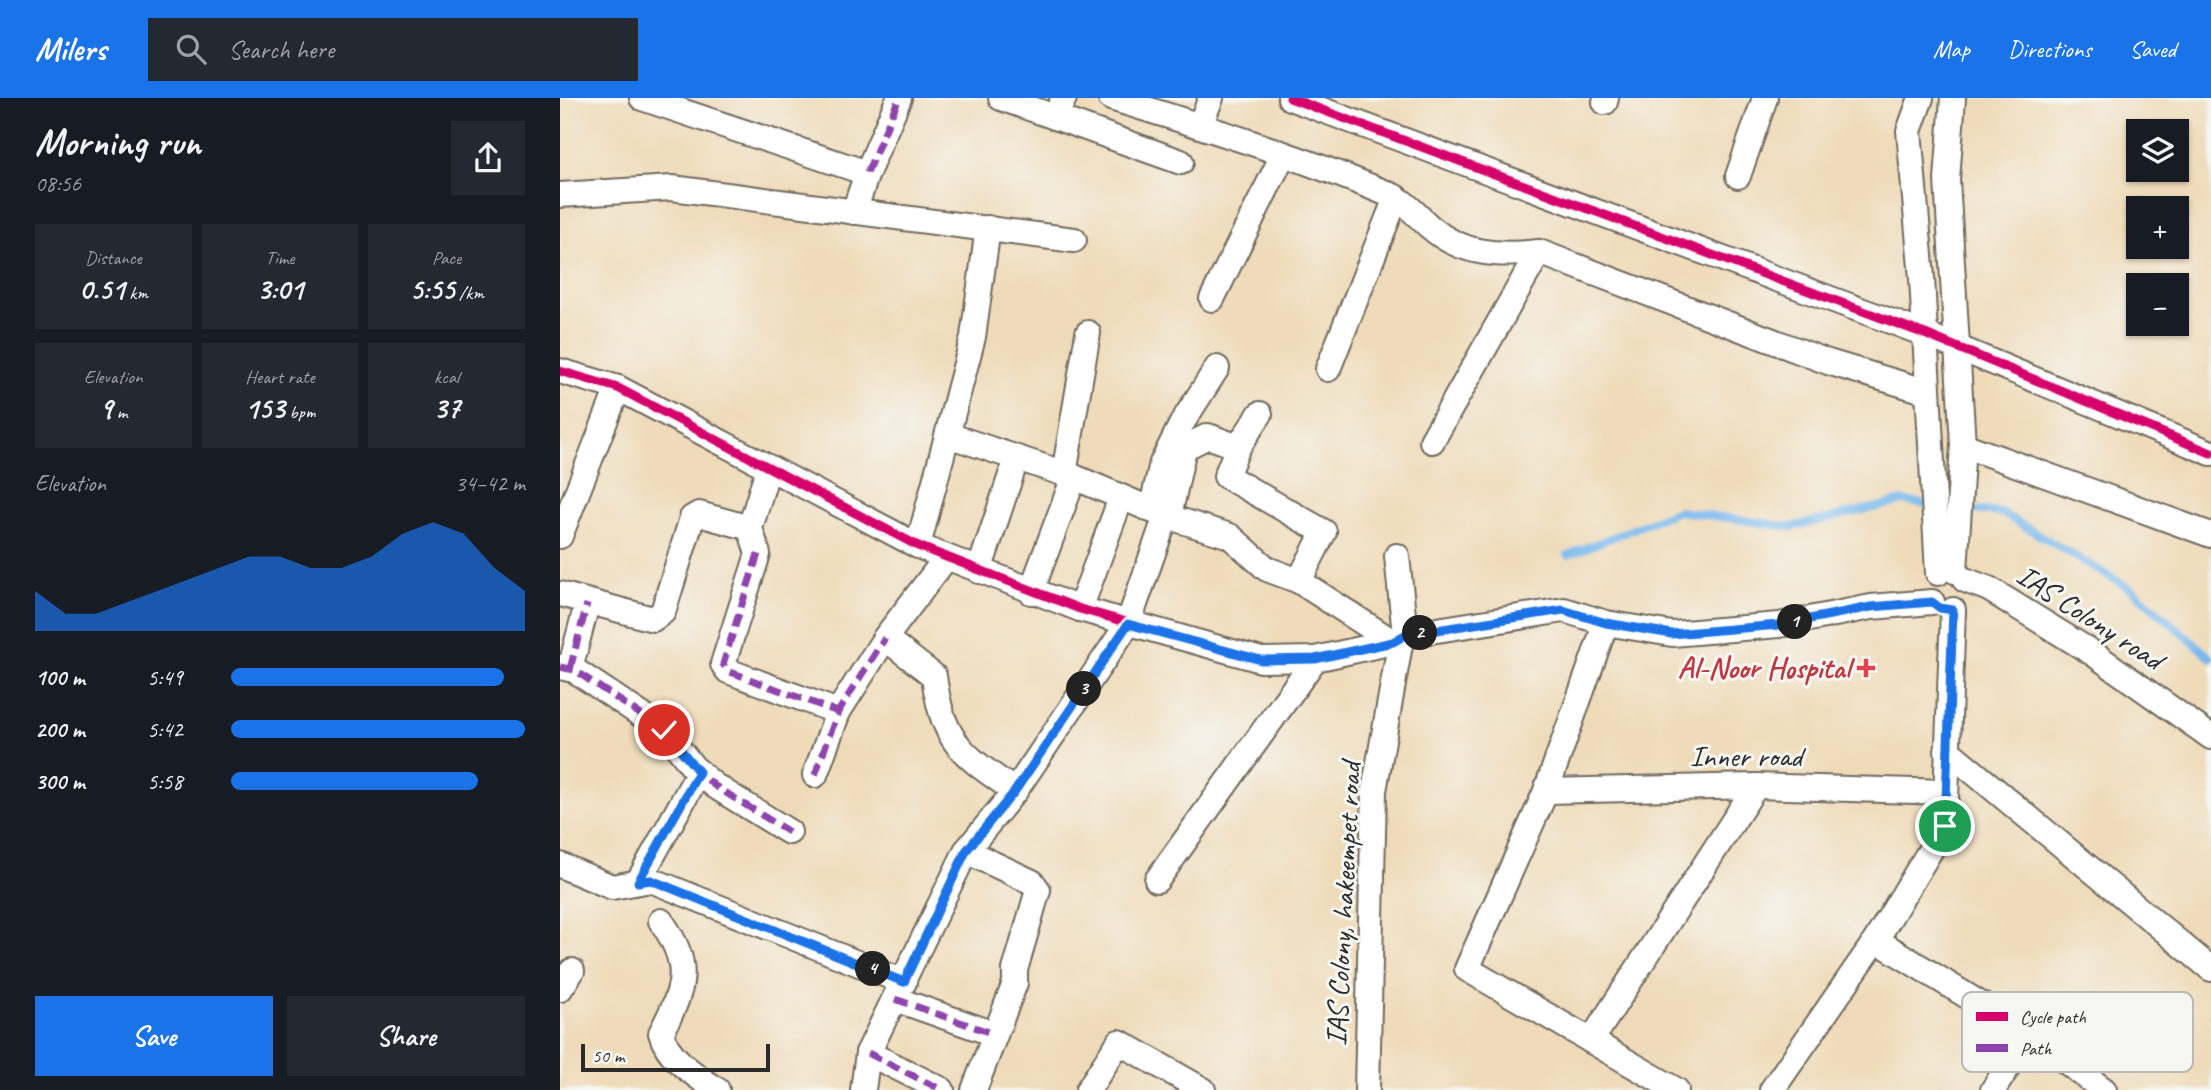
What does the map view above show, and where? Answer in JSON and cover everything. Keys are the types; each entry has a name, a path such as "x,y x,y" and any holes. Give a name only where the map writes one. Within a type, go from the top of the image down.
{"street":[{"path":"642,98 867,173"},
{"path":"854,212 898,98"},
{"path":"1001,98 1060,108 1181,162"},
{"path":"1111,98 1200,125 1396,198 1445,240 1480,253 1504,255 1539,252 1828,362 1928,392"},
{"path":"1200,125 1211,98"},
{"path":"1290,98 1925,334 2209,448"},
{"path":"1738,176 1765,98"},
{"path":"560,371 618,388 695,426 768,469 946,558 1080,609 1261,660 1315,659 1399,639 1563,610 1606,623 1672,634 1779,625 1871,607 1942,606 1966,598 1953,575 1946,505 1928,392 1909,131 1921,98"},
{"path":"1946,505 1963,445 1947,180 1953,98"},
{"path":"1212,299 1283,155"},
{"path":"560,195 672,188 1074,240"},
{"path":"1328,369 1396,198"},
{"path":"918,546 975,328 988,229"},
{"path":"1432,440 1539,252"},
{"path":"1031,592 1069,475 1088,333"},
{"path":"1162,514 1162,463 1182,423 1217,368"},
{"path":"560,536 618,388"},
{"path":"1260,414 1238,447 1226,476 1324,532 1299,581"},
{"path":"948,435 1016,460 1069,475 1162,514 1230,536 1267,569 1299,581 1399,639"},
{"path":"863,1090 868,1053 966,851 1015,791 1128,624 1184,448 1208,436 1238,447"},
{"path":"1963,445 2211,535"},
{"path":"979,571 1016,460"},
{"path":"768,469 750,528 758,554 723,664 728,671 838,712"},
{"path":"1080,609 1121,498"},
{"path":"560,594 587,604 653,620 663,612 692,518 699,514 750,528"},
{"name":"IAS Colony, hakeempet road","path":"1367,1090 1374,791 1399,639 1397,556"},
{"path":"815,775 838,712 886,638 946,558"},
{"path":"1772,1090 1876,940 1945,826 1947,750 1942,606 1928,586 1953,575"},
{"name":"IAS Colony road","path":"1953,575 1989,589 2094,654 2211,737"},
{"path":"587,604 565,668 664,730 699,772 789,832"},
{"path":"1606,623 1546,790 1467,969 1676,1090"},
{"path":"886,638 934,676 939,706 957,748 1015,791"},
{"path":"1157,880 1315,659"},
{"path":"1947,750 2211,969"},
{"path":"638,882 699,772"},
{"path":"1591,1041 1756,786"},
{"name":"Inner road","path":"1546,790 1756,786 1946,792"},
{"path":"966,851 1032,882 1038,890 1015,970 1015,983 974,1090"},
{"path":"560,865 612,887 651,880 994,1034"},
{"path":"661,921 671,936 682,963 682,989 661,1032 665,1047 695,1075 717,1090"},
{"path":"1876,940 1962,993"},
{"path":"1088,1090 1119,1042 1190,1087"},
{"path":"868,1053 942,1090"},
{"path":"1993,1090 2005,1072"},
{"path":"2080,1072 2104,1090"}],"waterway":[{"path":"1568,555 1678,511 1791,527 1903,501 1933,505"},
{"path":"1963,509 2002,513 2134,591 2211,658"}],"marked path":[{"path":"867,173 899,98"},
{"path":"758,554 723,664 728,671 838,712"},
{"path":"570,669 587,604"},
{"path":"815,775 838,712 885,638"},
{"path":"560,667 574,670 664,730 693,767 715,786 789,832"},
{"path":"638,882 699,772"},
{"path":"895,999 994,1034"},
{"path":"868,1053 942,1090"}],"cycle path":[{"path":"1290,98 1925,334 2211,453"},
{"path":"560,371 618,388 918,546 1080,609 1261,660 1315,659 1393,642 1405,635 1564,610 1606,623 1672,634 1779,625 1871,607 1932,602"}],"place":[{"name":"Al-Noor Hospital","path":"1866,668"}],"route":[{"path":"664,730 699,772 638,882 651,880 766,924 904,982 966,851 1015,791 1128,624 1261,660 1315,659 1393,642 1405,635 1563,610 1606,623 1672,634 1779,625 1871,607 1932,602 1940,608 1953,610 1945,826"}]}
